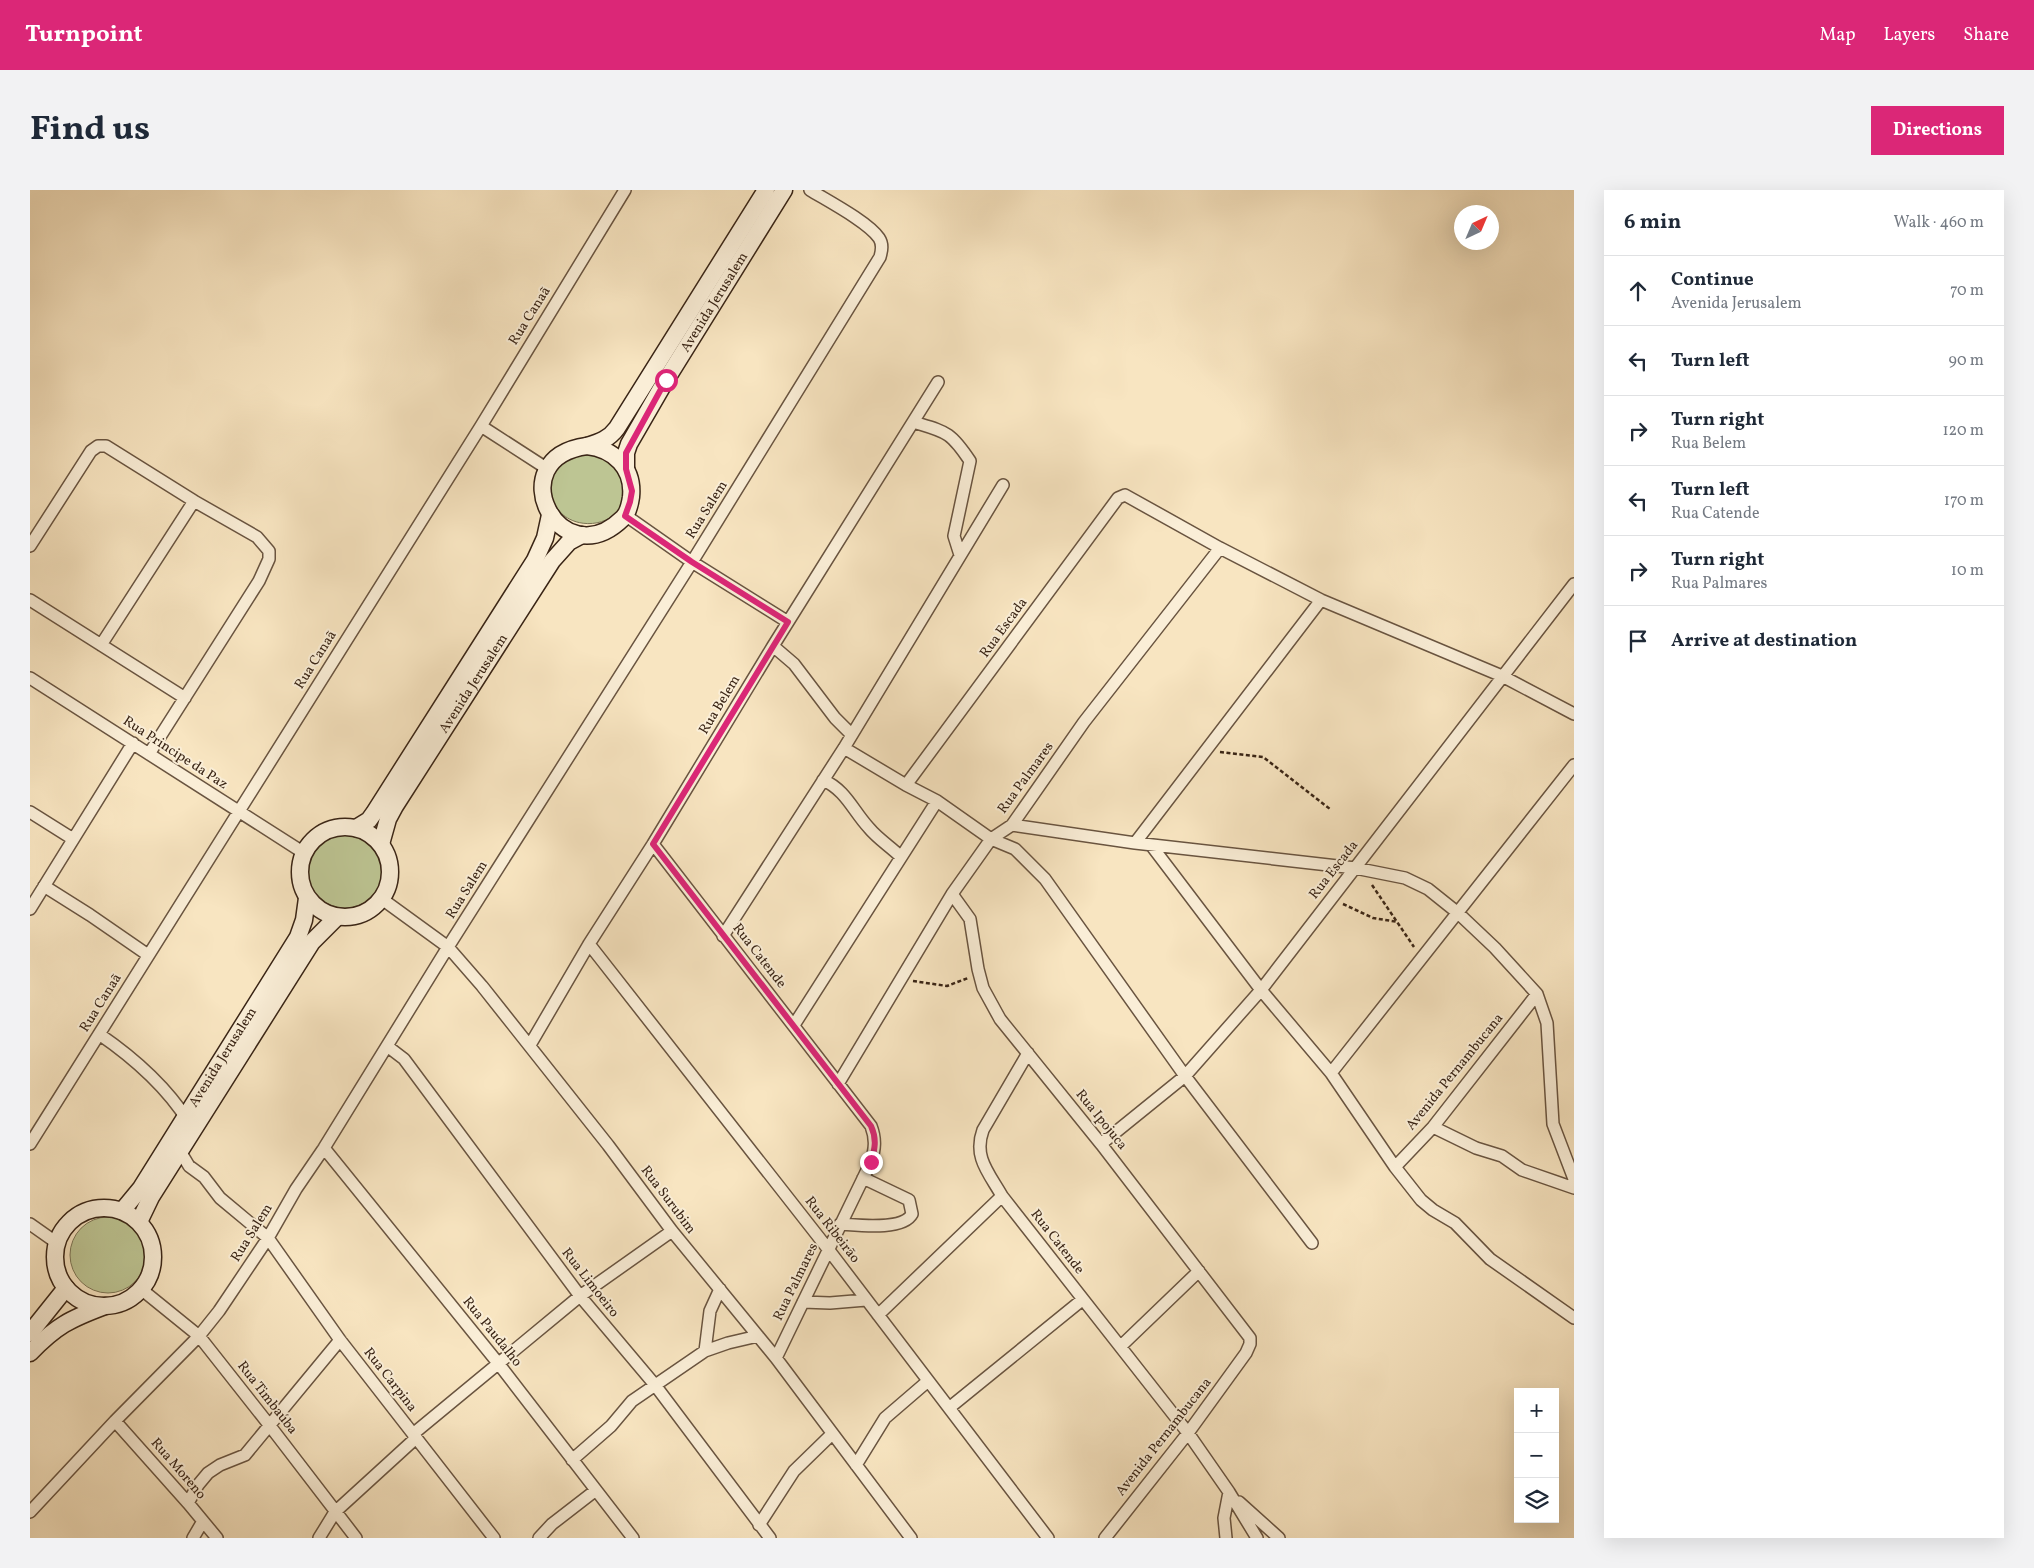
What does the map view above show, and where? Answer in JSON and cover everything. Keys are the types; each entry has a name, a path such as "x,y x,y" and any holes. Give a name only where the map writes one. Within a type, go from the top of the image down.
{"street":[{"name":"Rua Canaã","path":"30,1144 481,426 625,190"},
{"name":"Avenida Jerusalem","path":"505,621 546,538 550,515 542,495 546,468 565,452 603,442 611,436 766,190"},
{"name":"Avenida Jerusalem","path":"356,828 369,820 427,743 505,621 552,561 570,542 582,535 595,534 607,530 625,516 632,491 626,469 626,453 630,444 666,380 784,190"},
{"name":"Rua Salem","path":"30,1512 115,1421 199,1336 219,1311 268,1238 296,1189 324,1148 448,947 692,562 880,257 882,249 880,239 870,229 810,190"},
{"name":"Rua Belem","path":"530,1044 589,944 653,844 773,646 938,382"},
{"path":"913,422 944,431 957,441 970,461 954,536 960,555"},
{"path":"481,426 546,468"},
{"path":"30,546 91,451 98,446 106,446 194,501 257,537 269,551 269,559 259,581 149,754"},
{"path":"587,446 598,447 609,452 619,459 626,469"},
{"path":"723,936 844,748 1003,485"},
{"name":"Rua Escada","path":"906,785 1118,498 1124,495 1130,496 1220,548"},
{"path":"101,645 194,501"},
{"path":"550,515 558,525 569,532 582,535"},
{"path":"625,516 692,562 788,622"},
{"path":"1220,548 1321,600 1502,676 1574,714"},
{"name":"Rua Palmares","path":"838,1084 952,894 991,839 1012,825 1084,722 1220,548"},
{"name":"Rua Escada","path":"1101,1144 1185,1076 1261,990 1332,897 1358,869 1502,676 1574,584"},
{"path":"30,600 185,698"},
{"path":"1135,843 1321,600"},
{"path":"773,646 794,664 835,718 851,734"},
{"name":"Rua Principe da Paz","path":"30,678 133,743 238,813 304,853"},
{"path":"30,909 133,743"},
{"name":"Avenida Jerusalem","path":"380,844 388,818 427,743"},
{"path":"844,748 937,801 991,839 1015,849 1045,879 1185,1076 1312,1243"},
{"path":"1331,1073 1574,765"},
{"path":"823,780 841,791 870,830 902,857"},
{"path":"794,1025 937,801"},
{"path":"30,812 73,839"},
{"path":"1012,825 1135,843 1358,869 1405,878 1428,889 1458,913 1495,948 1537,994 1547,1023 1553,1124 1574,1178"},
{"path":"304,853 312,840 325,831 340,827 356,828 369,834 380,844 388,856 391,871 389,886 382,899 373,908 362,914 338,917 323,911 307,898"},
{"name":"Rua Catende","path":"653,844 871,1126 875,1136"},
{"path":"1151,845 1261,990 1331,1073 1395,1167 1421,1200 1433,1210 1456,1223 1490,1259 1574,1318"},
{"name":"Avenida Jerusalem","path":"122,1211 190,1123 266,1001 298,937 304,920 307,898 300,879 301,862 304,853"},
{"path":"44,886 148,955"},
{"name":"Rua Ipojuca","path":"952,894 964,908 970,919 983,988 1000,1019 1101,1144 1247,1333 1250,1338 1250,1344 1246,1353"},
{"name":"Rua Surubim","path":"382,899 448,947 530,1044 672,1231 776,1358 911,1538"},
{"name":"Avenida Jerusalem","path":"266,1001 312,942 338,917"},
{"name":"Rua Ribeirão","path":"589,944 828,1249 1048,1538"},
{"name":"Avenida Pernambucana","path":"1395,1167 1433,1127 1537,994"},
{"path":"99,1034 151,1074 190,1123"},
{"name":"Rua Limoeiro","path":"388,1046 404,1059 580,1296 655,1385 770,1538"},
{"name":"Rua Catende","path":"1028,1053 983,1130 979,1142 981,1160 1002,1196 1082,1300 1121,1346 1188,1434 1229,1492"},
{"name":"Avenida Jerusalem","path":"139,1222 151,1197 180,1151 190,1123"},
{"path":"1433,1127 1476,1148 1502,1156 1522,1170 1574,1188"},
{"name":"Rua Palmares","path":"776,1358 871,1162 875,1148 875,1136"},
{"name":"Rua Paudalho","path":"324,1148 498,1363 633,1538"},
{"name":"Rua Carpina","path":"180,1151 189,1166 204,1177 220,1198 268,1238 340,1340 494,1538"},
{"path":"840,1224 867,1226 894,1224 905,1222 912,1214 909,1200 863,1178"},
{"path":"878,1314 1002,1196"},
{"path":"30,1353 63,1324 75,1317 131,1298 141,1289 150,1274 153,1256 149,1238 139,1222 122,1211 106,1208 90,1210 75,1217 64,1228 57,1243 55,1254 56,1267 66,1288 78,1298 92,1304 107,1306"},
{"path":"30,1224 57,1243"},
{"path":"319,1538 335,1512 415,1436 498,1363 580,1296 672,1231"},
{"path":"1121,1346 1199,1271"},
{"path":"30,1333 66,1288"},
{"path":"705,1351 710,1311 720,1288"},
{"name":"Rua Timbaúba","path":"141,1289 199,1336 356,1538"},
{"path":"802,1302 830,1303 866,1300"},
{"path":"948,1408 1082,1300"},
{"path":"572,1460 611,1426 632,1401 705,1351 728,1342 758,1336"},
{"path":"188,1503 198,1485 208,1473 220,1465 245,1455 340,1340"},
{"name":"Avenida Pernambucana","path":"1105,1538 1188,1434 1246,1353"},
{"path":"856,1465 885,1418 928,1381"},
{"name":"Rua Moreno","path":"115,1421 217,1538"},
{"path":"759,1525 794,1471 832,1434"},
{"path":"538,1538 552,1524 596,1490"},
{"path":"1226,1538 1224,1518 1229,1492"},
{"path":"1229,1492 1256,1538"},
{"path":"1229,1492 1279,1538"},
{"path":"193,1538 203,1521"}],"path":[{"path":"1206,750 1263,757 1330,809"},
{"path":"1358,869 1398,922 1422,959"},
{"path":"1332,897 1373,918 1398,922"},
{"path":"902,978 925,984 947,986 979,974"}],"green space":[{"path":"596,449 623,473 624,496 620,509 610,518 598,523 584,523 571,520 560,512 553,499 551,481 553,470 562,458"},
{"path":"345,832 360,835 372,843 380,855 383,870 380,885 372,897 360,905 345,908 330,905 318,897 310,885 307,870 310,855 318,843 330,835"},
{"path":"108,1217 123,1220 135,1228 143,1240 146,1255 143,1270 135,1282 123,1290 108,1293 93,1290 81,1282 73,1270 70,1255 73,1240 81,1228 93,1220"}],"route":[{"path":"666,380 626,453 626,469 632,491 625,516 692,562 788,622 653,844 871,1126 875,1136 875,1148 871,1162"}]}
